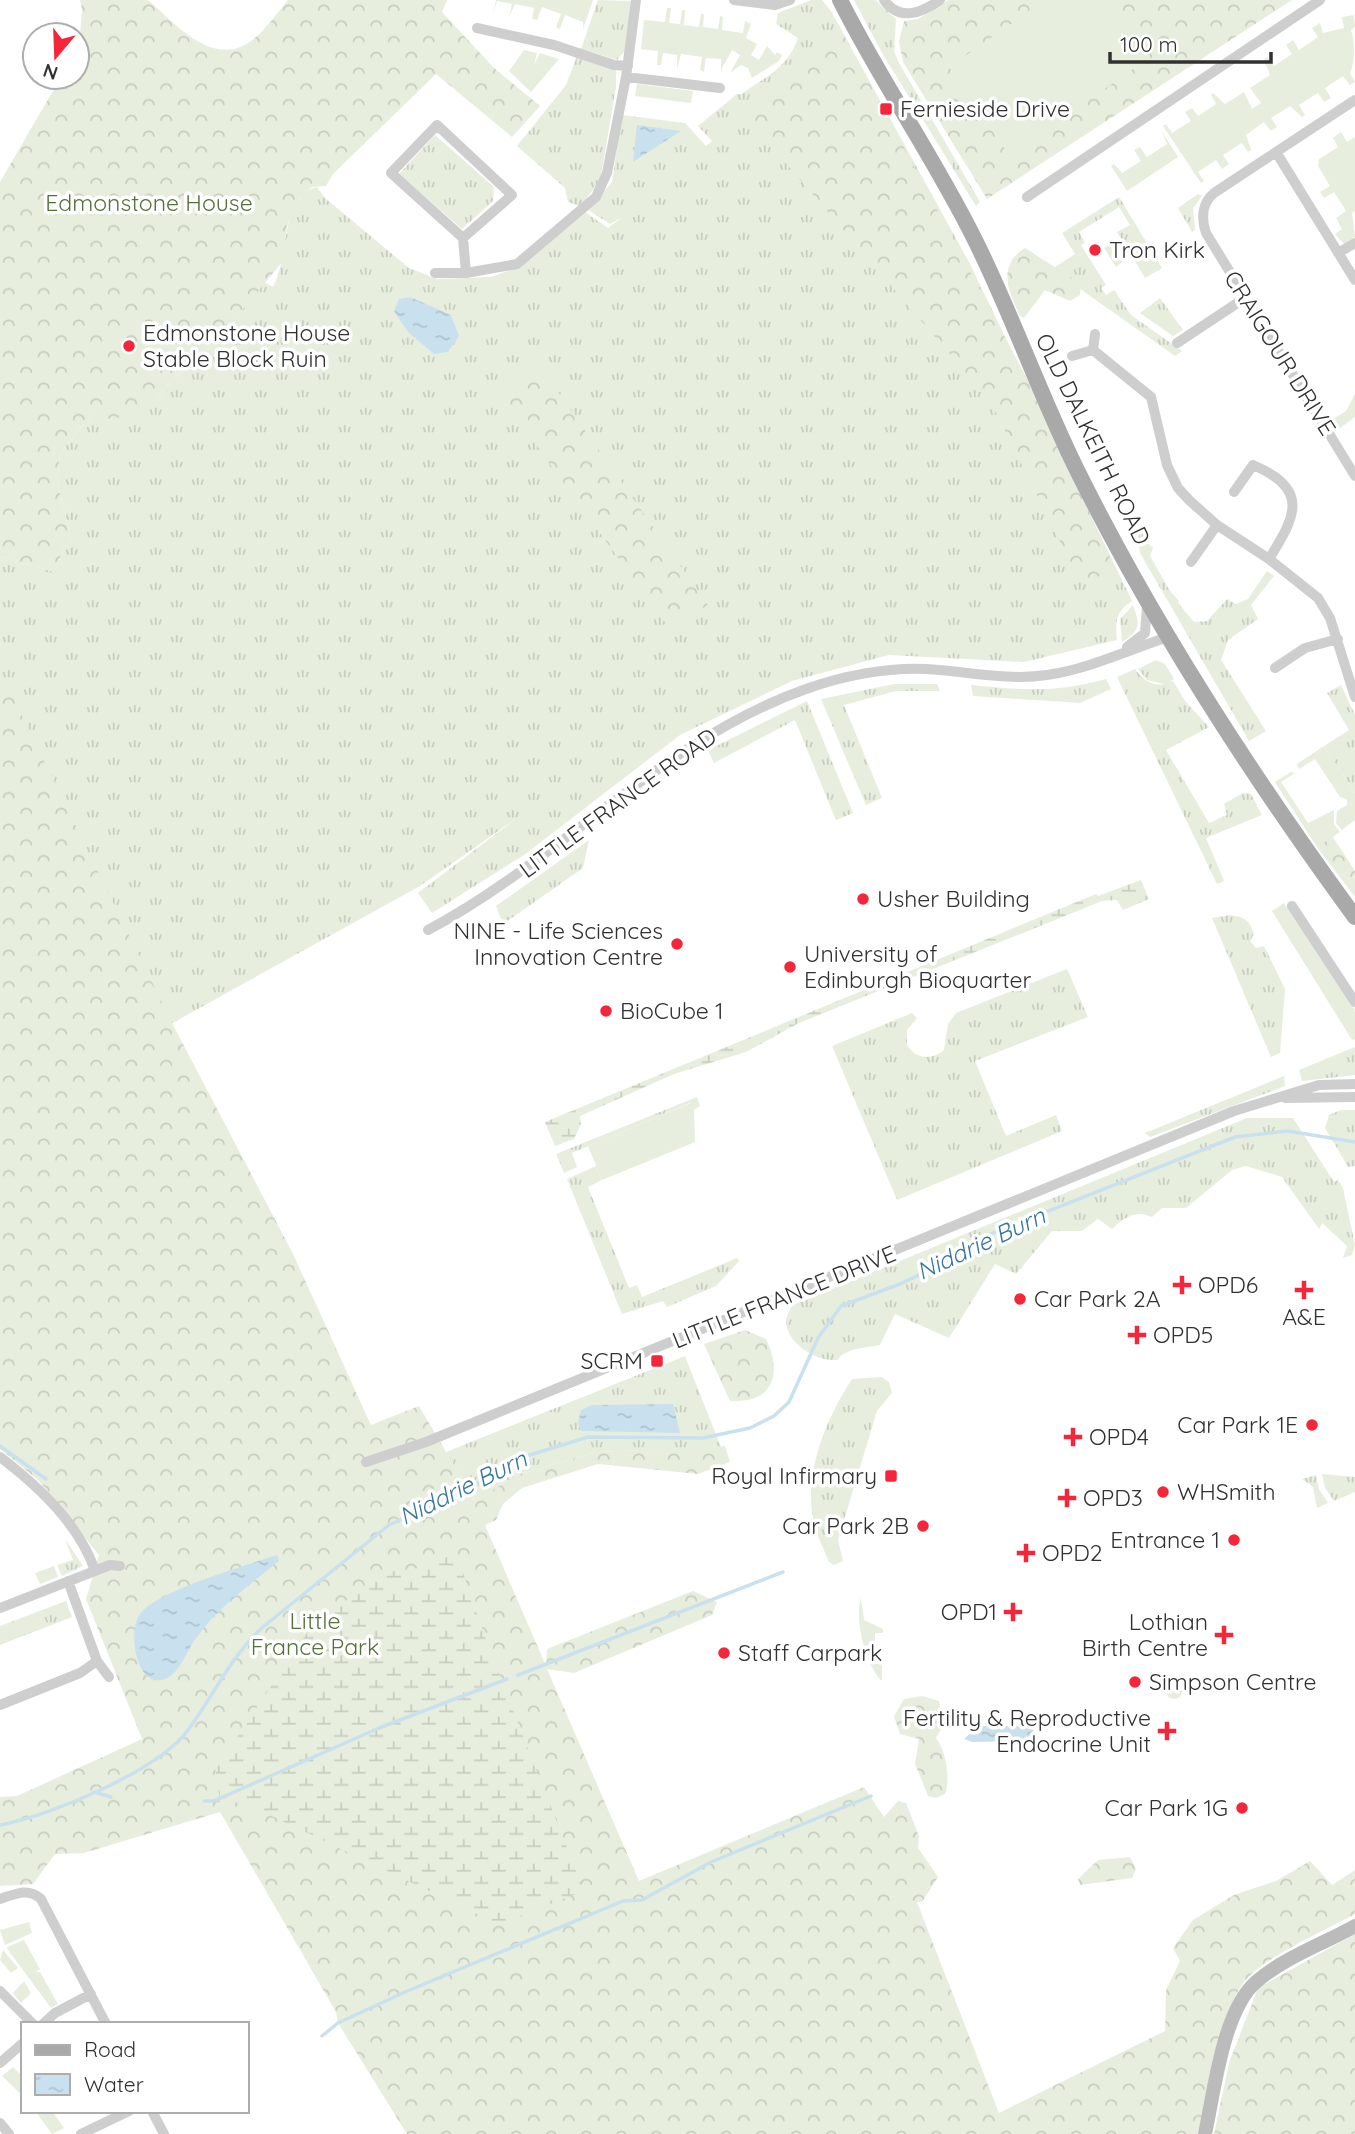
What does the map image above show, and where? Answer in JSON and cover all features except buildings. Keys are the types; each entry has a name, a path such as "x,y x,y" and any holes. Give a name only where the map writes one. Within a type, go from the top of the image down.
{"main road":[{"name":"OLD DALKEITH ROAD","path":"840,0 881,78 926,150 975,240 1074,466 1168,637 1256,778 1355,917"}],"street":[{"path":"435,273 466,273 517,264 596,197 607,173 627,72 636,0"},
{"path":"734,0 775,5 790,0"},
{"path":"884,0 891,8 903,13 919,13 940,0"},
{"path":"1027,197 1039,193 1320,0"},
{"path":"477,28 627,72 720,88"},
{"name":"CRAIGOUR DRIVE","path":"1355,100 1213,193 1204,209 1206,233 1355,476"},
{"path":"463,238 512,195 437,125 391,173 463,238 466,273"},
{"path":"1276,152 1355,280"},
{"path":"1338,253 1355,243"},
{"path":"1177,343 1245,298"},
{"path":"1093,350 1095,334"},
{"path":"1072,356 1093,350"},
{"path":"1093,350 1151,397 1171,476 1189,500 1217,525 1269,559 1318,598 1338,639 1355,697"},
{"path":"1234,492 1253,460 1289,491 1295,508 1288,527 1269,559"},
{"path":"1191,562 1217,525"},
{"name":"LITTLE FRANCE ROAD","path":"1103,660 1145,633 1147,598"},
{"name":"LITTLE FRANCE ROAD","path":"428,930 475,905 527,869 691,746 744,716 804,689 882,672 921,669 1045,676 1103,660 1168,637"},
{"path":"1275,668 1305,648 1338,639"},
{"path":"1292,906 1355,1002"},
{"name":"LITTLE FRANCE DRIVE","path":"366,1461 426,1443 1234,1111 1320,1085 1355,1084"},
{"name":"LITTLE FRANCE DRIVE","path":"1279,1098 1355,1097"},
{"path":"0,1457 33,1483 57,1510 86,1549 95,1571"},
{"path":"0,1608 110,1565 120,1566"},
{"path":"68,1581 97,1661 109,1677"},
{"path":"0,1704 80,1673 97,1661"},
{"path":"0,1899 23,1891 33,1893 41,1899 105,2022"},
{"path":"1205,2134 1220,2062 1241,2000 1255,1982 1355,1926"},
{"path":"0,1991 31,2022"},
{"path":"45,2022 55,2013 90,1994"},
{"path":"0,2063 21,2045"},
{"path":"81,2134 125,2113"},
{"path":"153,2113 161,2129"},
{"path":"0,2123 9,2134"}],"green space":[{"name":"Edmonstone House","path":"80,0 148,0 195,40 222,50 236,48 251,41 288,0 447,0 442,12 494,68 540,106 512,137 436,74 333,174 326,186 312,187 299,198 287,226 283,261 229,326 156,400 127,417 105,419 93,413 60,453 57,480 72,543 64,546 55,572 0,557 0,182 53,91 91,91 91,21 81,21"},
{"path":"496,0 593,0 583,29 583,22 565,15 560,29 556,27 561,14 542,7 537,20 532,19 534,8 515,4 509,17 512,4 497,1 493,14"},
{"path":"598,0 631,1 625,51 617,60 581,49"},
{"path":"811,0 822,0 831,11 970,264 1132,601 1118,617 1117,640 1024,662 889,655 792,681 680,735 524,855 432,913 418,893 521,815 420,886 102,1062 0,848 0,557 55,572 64,546 72,543 57,480 60,453 93,413 156,400 229,326 264,282 273,287 278,276 291,215 305,192 317,187 325,198 409,268 437,279 491,277 518,267 585,212 608,228 621,218 610,224 588,210 612,182 622,115 685,123 706,146 712,141 698,126 737,94 742,94 775,70 794,48 798,38 776,24 778,13"},
{"path":"854,0 875,0 896,19 894,51 899,63 980,202 976,206 882,53"},
{"path":"949,0 1292,0 987,199 903,62 899,41 904,21 918,19"},
{"path":"1046,0 1109,0 1149,58 1009,155 949,67"},
{"path":"667,8 671,8 669,23 680,24 682,10 685,10 684,25 699,27 701,14 704,14 703,27 718,29 720,16 723,17 722,30 743,33 745,21 751,24 746,38 757,44 751,55 759,60 767,46 775,55 777,52 782,55 779,61 752,78 748,68 741,65 730,73 740,55 732,50 721,75 721,59 706,58 704,72 700,70 702,57 681,54 677,69 677,55 663,53 661,65 657,65 658,51 641,49 644,20 665,22"},
{"path":"1354,15 1355,27 1351,30 1354,58 1350,73 1355,82 1350,85 1343,76 1325,88 1331,98 1324,102 1318,93 1299,105 1305,115 1302,117 1290,106 1271,118 1277,127 1271,131 1264,122 1246,135 1251,150 1248,152 1242,143 1223,155 1229,164 1222,169 1216,160 1198,172 1204,181 1201,183 1163,126 1166,124 1172,133 1191,121 1185,112 1192,108 1198,116 1216,104 1211,95 1213,93 1225,104 1244,92 1252,109 1261,103 1250,88 1270,75 1264,60 1267,57 1274,66 1292,54 1286,45 1293,40 1299,50 1318,37 1312,28 1320,23 1323,33 1344,28 1342,17"},
{"path":"844,35 1032,388 1115,568 1082,585 990,401 755,127 754,106"},
{"path":"524,50 537,53 534,65 540,53 559,59 531,92 509,71"},
{"path":"577,56 616,70 616,87 602,170 598,184 580,206 568,202 565,188 517,146 566,85"},
{"path":"637,84 693,91 691,103 635,96"},
{"path":"1162,132 1178,157 1127,191 1111,166 1114,164 1122,173 1141,161 1134,150 1140,147 1147,157 1167,144"},
{"path":"1341,132 1347,142 1355,137 1355,211 1352,213 1355,237 1344,244 1335,234 1342,229 1336,218 1346,211 1334,192 1324,198 1320,192 1330,186 1318,166 1319,159 1338,147 1333,138"},
{"path":"435,135 494,187 493,201 462,229 399,174"},
{"path":"1198,194 1202,196 1193,208 1195,230 1192,232 1178,208"},
{"path":"1119,197 1162,268 1145,278 1117,232 1130,225 1119,207 1079,232 1085,243 1081,245 1106,285 1101,288 1106,295 1114,290 1131,315 1182,351 1175,356 1052,269 1075,254 1062,233"},
{"path":"1118,239 1129,256 1116,267 1104,248"},
{"path":"1025,248 1081,284 1080,295 1070,301 1045,290 1024,318 1020,316 1007,280 1010,263"},
{"path":"1160,298 1183,330 1173,336 1140,313"},
{"path":"539,365 708,605 670,629 500,396"},
{"path":"1355,394 1355,417 1336,431 1330,421 1346,411"},
{"path":"1138,531 1148,536 1146,541 1153,548 1150,556 1178,603 1194,622 1207,621 1227,599 1236,604 1248,599 1267,571 1274,576 1251,605 1258,619 1228,640 1221,660 1266,731 1249,741 1140,553"},
{"path":"1133,605 1137,618 1136,630 1122,642 1120,619"},
{"path":"1156,660 1165,664 1174,679 1169,682 1173,681 1185,701 1209,727 1166,750 1209,823 1227,815 1224,804 1243,793 1251,794 1262,815 1206,838 1224,881 1217,884 1117,677 1135,669 1144,678 1151,683 1164,684 1147,680 1138,669"},
{"name":"Little France Park","path":"0,671 172,1023 293,1254 371,1425 419,1406 475,1501 517,1475 597,1452 725,1446 730,1462 698,1474 598,1464 522,1488 503,1504 496,1520 485,1525 546,1666 547,1649 693,1591 717,1602 712,1615 574,1673 547,1669 639,1881 864,1787 884,1817 898,1801 906,1803 919,1836 918,1848 938,1877 922,1902 917,1902 999,2113 1165,2031 1166,1990 1180,1961 1173,1948 1193,1920 1234,1895 1276,1881 1310,1861 1332,1885 1355,1870 1355,1914 1278,1955 1242,1985 1221,2036 1200,2134 407,2134 338,2023 336,2012 220,1812 84,1853 55,1854 33,1884 0,1886 0,1797 17,1796 142,1739 86,1599 99,1555 38,1480 0,1449"},
{"path":"1106,679 1111,689 1080,703 973,696 971,685 1039,689 1071,687"},
{"path":"894,684 937,684 940,691 896,691 844,705 882,798 866,805 821,699"},
{"path":"1341,685 1355,715 1355,793 1324,746 1349,730 1327,693"},
{"path":"807,701 853,813 836,820 795,720 714,763 708,750"},
{"path":"1324,746 1355,793 1355,820 1342,830 1336,823 1337,811 1347,805 1347,799 1340,797 1315,759 1299,769 1297,764"},
{"path":"1291,772 1295,773 1281,782 1308,823 1334,810 1334,824 1340,832 1317,847 1275,782"},
{"path":"1329,831 1355,871 1355,897 1317,847 1319,838"},
{"path":"589,840 583,868 503,924 496,906"},
{"path":"1141,880 1149,899 1123,910 1117,900 1102,901 799,1023 746,1052 674,1074 580,1116 581,1124 574,1139 555,1146 545,1122 1096,894 1098,896"},
{"path":"1284,903 1355,1010 1355,1039 1352,1040 1272,911"},
{"path":"1230,915 1243,918 1251,925 1254,934 1250,941 1256,948 1264,946 1285,989 1280,1053 1271,1057 1212,918"},
{"path":"1067,969 1088,1017 975,1061 1006,1136 1056,1115 1062,1131 897,1200 832,1046 912,1013 917,1018 907,1030 907,1045 919,1056 934,1056 944,1050 948,1024 956,1013"},
{"path":"1355,1047 1355,1075 1302,1081 1299,1070"},
{"path":"1284,1076 1285,1086 1150,1137 1145,1133"},
{"path":"697,1097 700,1106 694,1110 690,1103 572,1153 577,1167 564,1173 556,1154"},
{"path":"691,1103 694,1110 695,1142 602,1180 588,1146"},
{"path":"1341,1110 1355,1110 1355,1166 1348,1167 1325,1128 1329,1115"},
{"path":"1247,1118 1293,1118 1334,1182 1338,1180 1343,1188 1355,1245 1352,1255 1343,1258 1347,1246 1322,1223 1319,1229 1282,1177 1246,1166 1232,1170 1186,1208 1162,1208 1152,1217 1135,1214 1125,1218 1112,1229 1098,1219 1082,1231 1052,1231 1016,1274 995,1264 949,1338 895,1314 880,1345 851,1351 838,1360 833,1360 813,1355 789,1334 787,1315 793,1305"},
{"path":"596,1166 602,1180 588,1187 629,1288 637,1285 642,1297 737,1258 739,1261 716,1286 667,1307 663,1301 622,1314 567,1179"},
{"path":"745,1330 766,1339 774,1364 773,1375 765,1392 745,1400 730,1401 704,1344"},
{"path":"685,1356 721,1447 597,1452 517,1475 475,1501 446,1452"},
{"path":"882,1377 889,1382 892,1393 877,1411 838,1540 843,1561 834,1565 829,1562 819,1540 812,1507 811,1488 818,1449 833,1412 852,1379"},
{"path":"1322,1474 1355,1477 1355,1492 1334,1501 1325,1488"},
{"path":"1316,1475 1319,1489 1328,1503 1317,1508 1313,1487 1302,1479"},
{"path":"65,1539 83,1566 62,1576 57,1565 73,1560"},
{"path":"453,1544 494,1662 584,1891 498,1924 251,1806 221,1807 214,1761 229,1749 309,1630 381,1573 427,1567"},
{"path":"54,1566 58,1577 40,1584 35,1573"},
{"path":"861,1598 864,1620 883,1629 883,1633 875,1633 875,1664 882,1664 882,1681 866,1654 860,1630"},
{"path":"66,1601 72,1617 0,1645 0,1626"},
{"path":"1174,1683 1182,1691 1174,1699 1166,1691"},
{"path":"922,1696 939,1701 943,1725 936,1738 945,1757 948,1781 945,1794 936,1798 928,1796 915,1764 919,1739 900,1734 894,1716 904,1699"},
{"path":"1130,1857 1136,1869 1132,1878 1080,1885 1078,1879 1098,1860"},
{"path":"29,1922 32,1933 5,1945 0,1930"},
{"path":"1355,1934 1355,2134 1214,2134 1229,2063 1258,1988"},
{"path":"24,1940 40,1969 36,1972 40,1972 58,2004 51,2008 8,1950 7,1947"},
{"path":"3,1950 18,1968 11,1973 0,1960"},
{"path":"24,1981 31,1993 21,2003 13,1993"},
{"path":"13,2067 21,2075 21,2094 2,2076"},
{"path":"36,2113 53,2113 64,2128 52,2134"}],"water":[{"path":"637,125 681,131 633,162"},
{"path":"410,297 451,315 459,336 448,352 434,354 408,332 394,311 399,299"},
{"path":"673,1404 680,1433 581,1431 578,1423 581,1410 592,1405"},
{"path":"277,1555 279,1561 215,1615 171,1676 155,1680 147,1676 137,1657 134,1633 140,1614 149,1605 183,1588"},
{"path":"978,1726 1032,1726 1035,1736 1029,1741 972,1742 964,1739"}],"waterway":[{"name":"Niddrie Burn","path":"0,1825 74,1802 129,1776 153,1761 188,1730 241,1651 263,1627 389,1525 469,1489 517,1459 588,1437 703,1438 750,1428 774,1416 789,1402 818,1338 841,1306 900,1284 951,1260 978,1239 1235,1137 1288,1131 1355,1142"},
{"path":"0,1446 46,1479"},
{"path":"518,1675 783,1572"},
{"path":"204,1801 214,1801 379,1728 507,1679"},
{"path":"94,1792 111,1797"},
{"path":"322,2036 338,2023 405,1992 623,1901 642,1900 711,1862 871,1796"}],"place":[{"name":"Fernieside Drive","path":"886,109"},
{"name":"Tron Kirk","path":"1095,250"},
{"name":"Edmonstone House Stable Block Ruin","path":"129,346"},
{"name":"Usher Building","path":"863,899"},
{"name":"NINE - Life Sciences Innovation Centre","path":"677,944"},
{"name":"University of Edinburgh Bioquarter","path":"790,967"},
{"name":"BioCube 1","path":"606,1011"},
{"name":"OPD6","path":"1182,1285"},
{"name":"A&E","path":"1304,1290"},
{"name":"Car Park 2A","path":"1020,1299"},
{"name":"OPD5","path":"1137,1335"},
{"name":"SCRM","path":"657,1361"},
{"name":"Car Park 1E","path":"1312,1425"},
{"name":"OPD4","path":"1073,1437"},
{"name":"Royal Infirmary","path":"891,1476"},
{"name":"WHSmith","path":"1163,1492"},
{"name":"OPD3","path":"1067,1498"},
{"name":"Car Park 2B","path":"923,1526"},
{"name":"Entrance 1","path":"1234,1540"},
{"name":"OPD2","path":"1026,1553"},
{"name":"OPD1","path":"1013,1612"},
{"name":"Lothian Birth Centre","path":"1224,1635"},
{"name":"Staff Carpark","path":"724,1653"},
{"name":"Simpson Centre","path":"1135,1682"},
{"name":"Fertility & Reproductive Endocrine Unit","path":"1167,1731"},
{"name":"Car Park 1G","path":"1242,1808"}]}
